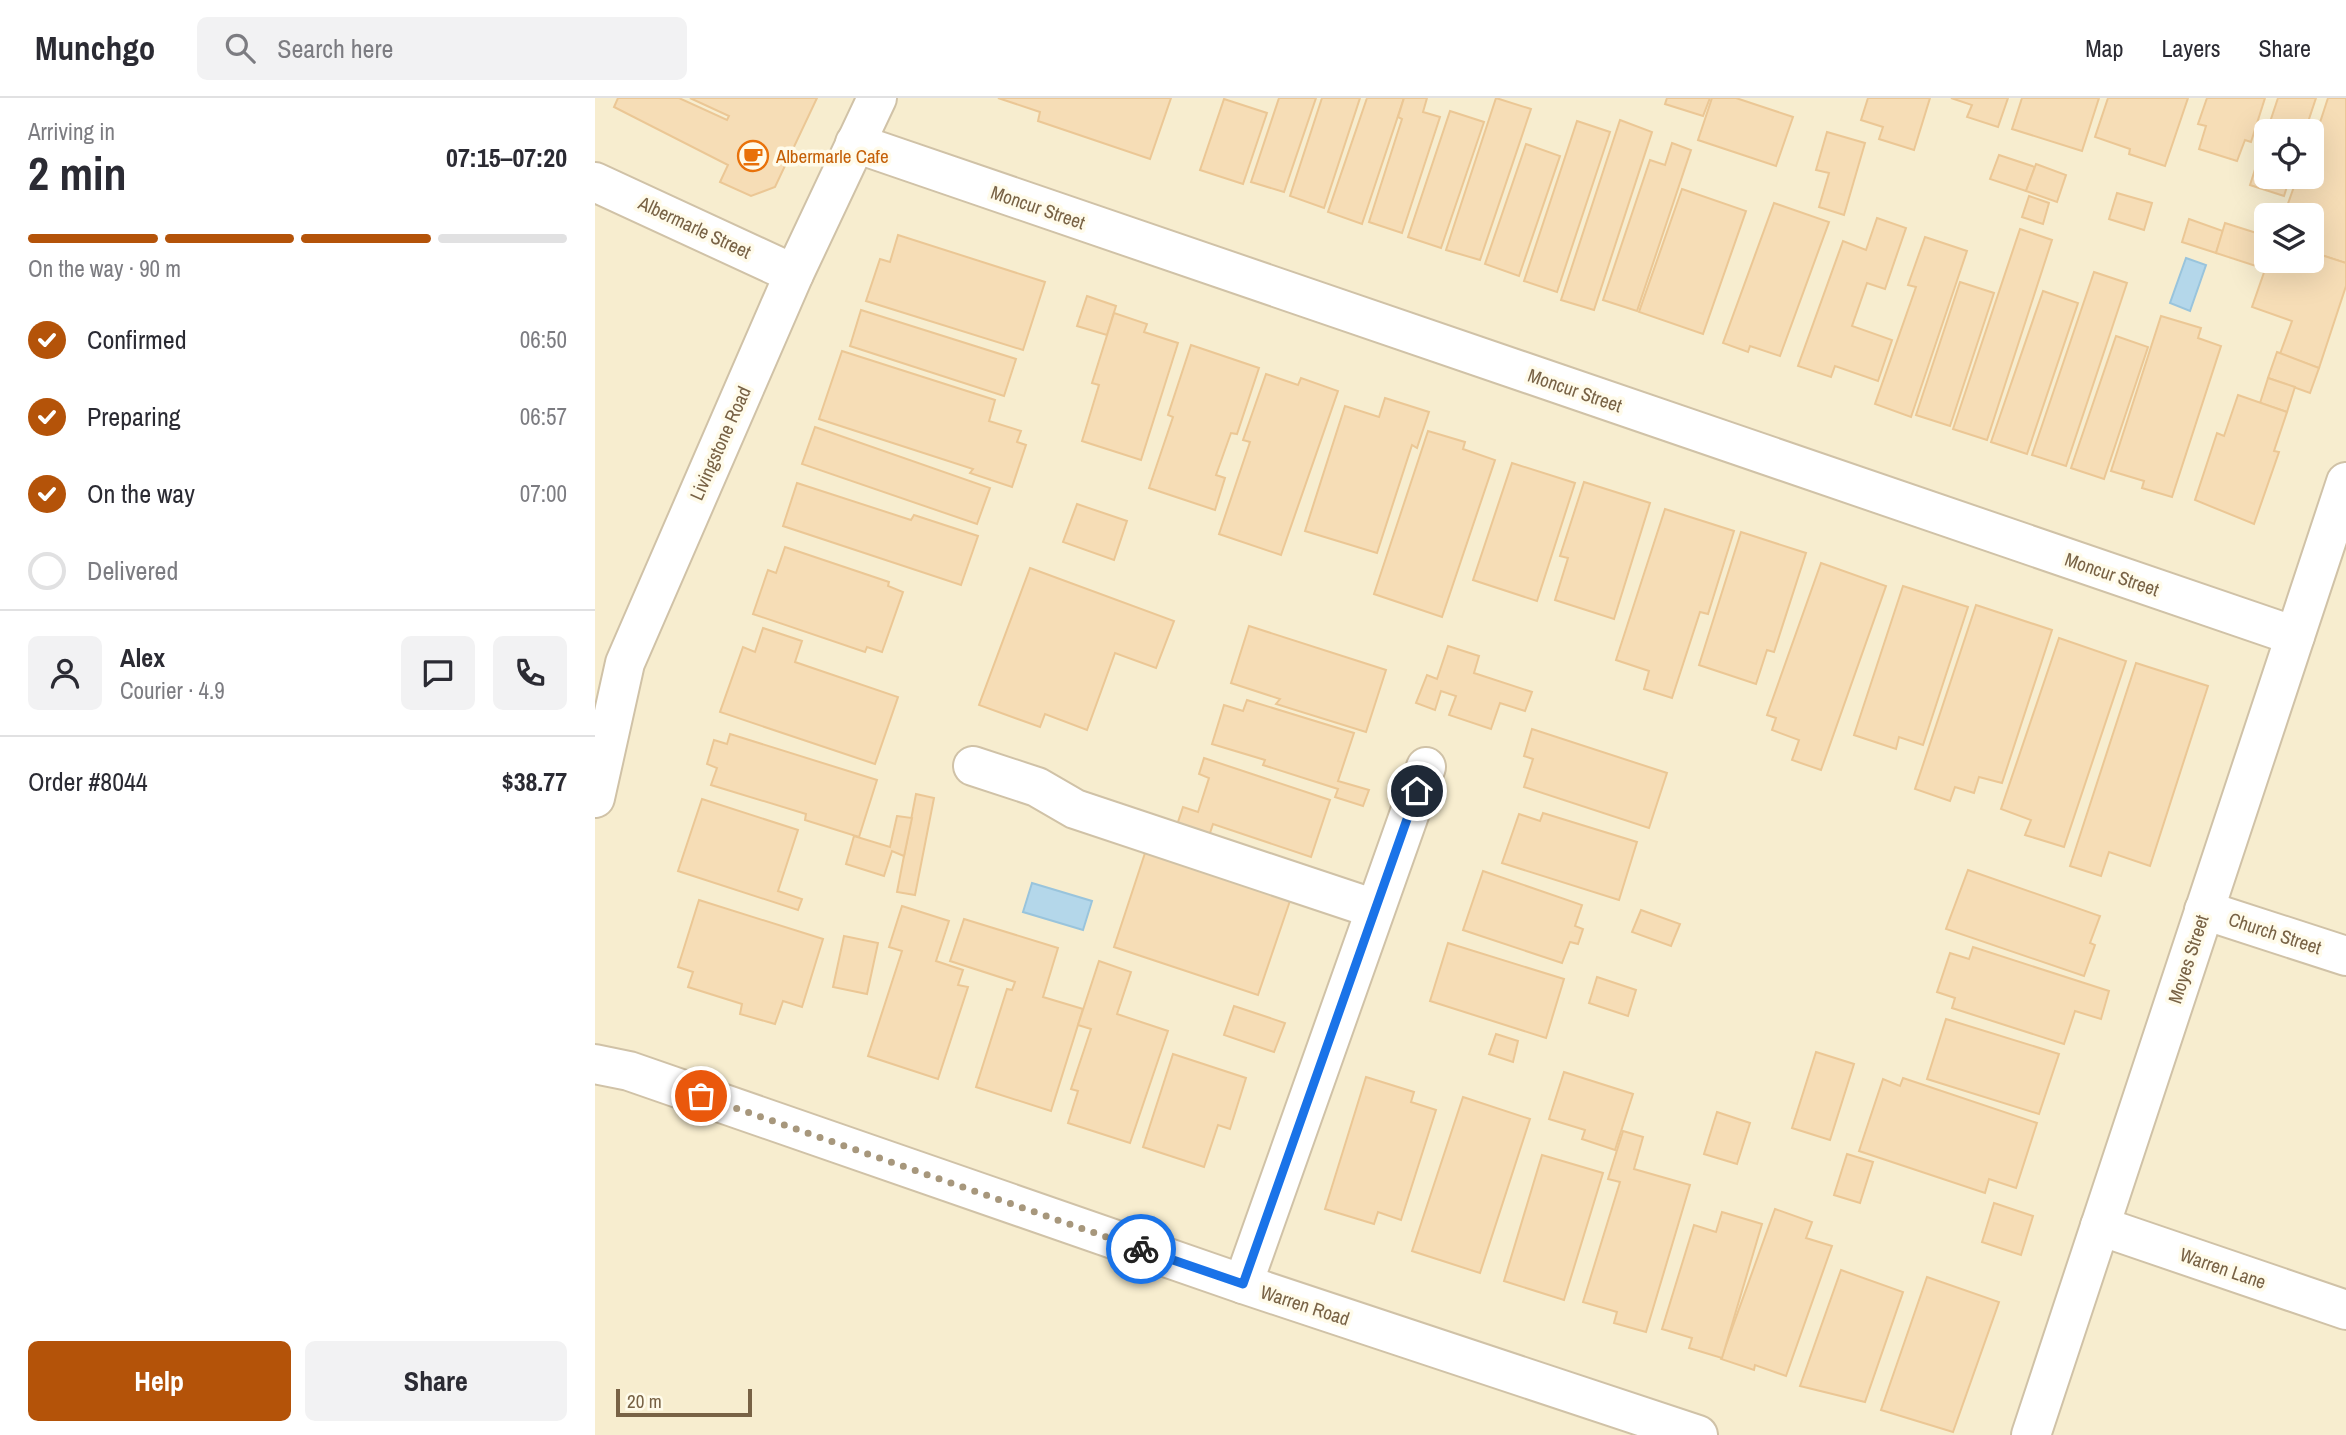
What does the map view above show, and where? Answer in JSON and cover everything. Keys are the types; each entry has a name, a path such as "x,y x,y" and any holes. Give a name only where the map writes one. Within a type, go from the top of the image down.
{"street":[{"name":"Livingstone Road","path":"595,798 625,663 794,274 877,98"},
{"name":"Moncur Street","path":"855,143 2295,636"},
{"name":"Albermarle Street","path":"595,182 794,274"},
{"name":"Moyes Street","path":"2031,1435 2346,482"},
{"path":"973,766 1037,787 1075,809 1375,909"},
{"path":"1243,1284 1426,768"},
{"name":"Church Street","path":"2204,910 2346,956"},
{"name":"Warren Road","path":"595,1064 629,1070 1243,1284 1698,1435"},
{"name":"Warren Lane","path":"2100,1226 2346,1310"}],"shaded area":[{"path":"595,98 2346,98 2346,1435 595,1435"}],"water":[{"path":"2186,258 2206,265 2190,311 2170,303"},
{"path":"1032,883 1092,901 1083,930 1023,912"}],"building":[{"path":"618,98 679,98 727,120 729,116 690,98 817,98 775,187 751,196 720,182 728,165 614,107"},
{"path":"998,98 1171,98 1150,159 1038,121 1040,112"},
{"path":"1279,98 1316,98 1284,192 1251,182"},
{"path":"1322,98 1360,98 1324,208 1290,196"},
{"path":"1367,98 1404,98 1362,224 1328,212"},
{"path":"1404,98 1427,98 1423,112 1440,117 1402,233 1369,222 1402,119 1398,117"},
{"path":"1496,98 1531,109 1480,260 1446,250"},
{"path":"1667,98 1710,98 1703,116 1665,104"},
{"path":"1712,98 1736,98 1793,117 1776,166 1698,140"},
{"path":"1868,98 1930,98 1914,150 1879,139 1883,127 1861,120"},
{"path":"1951,98 2008,98 1998,127 1967,117 1972,105"},
{"path":"2022,98 2099,98 2082,151 2012,129"},
{"path":"2108,98 2188,98 2165,166 2129,154 2130,149 2095,137"},
{"path":"2207,98 2265,98 2258,119 2254,119 2251,142 2245,140 2237,161 2199,149 2206,126 2198,124"},
{"path":"2278,98 2316,98 2309,119 2271,119"},
{"path":"2328,98 2346,98 2346,263 2324,256 2324,203 2288,203 2293,189 2324,189 2324,119 2321,119"},
{"path":"1224,99 1267,113 1243,184 1200,170"},
{"path":"1450,111 1484,122 1441,248 1408,237"},
{"path":"1620,120 1652,132 1594,310 1561,300"},
{"path":"1577,121 1610,132 1557,292 1524,281"},
{"path":"1827,132 1865,143 1844,215 1819,207 1829,173 1816,170"},
{"path":"1672,143 1691,150 1637,311 1603,300 1650,160 1665,165"},
{"path":"1526,144 1560,156 1519,276 1485,264"},
{"path":"1999,155 2035,167 2026,191 1990,179"},
{"path":"2036,164 2066,175 2057,202 2026,191"},
{"path":"1682,189 1746,211 1703,334 1639,312"},
{"path":"2262,189 2286,189 2284,196"},
{"path":"2117,193 2152,203 2144,230 2109,219"},
{"path":"2029,196 2049,203 2043,224 2022,217"},
{"path":"1774,203 1829,222 1780,356 1750,346 1748,352 1723,343"},
{"path":"1877,218 1906,228 1885,289 1867,283 1852,326 1892,340 1878,381 1835,366 1831,377 1798,366 1843,241 1866,250"},
{"path":"2189,219 2223,231 2216,253 2182,242"},
{"path":"2225,223 2254,232 2254,265 2216,253"},
{"path":"2020,229 2052,240 1987,440 1953,429"},
{"path":"898,235 1045,282 1023,350 866,301 880,259 890,262"},
{"path":"1925,237 1967,251 1911,417 1875,404 1916,287 1908,285"},
{"path":"2324,256 2346,263 2346,286 2319,368 2280,354 2292,321 2252,307 2264,273 2324,273"},
{"path":"2094,272 2127,283 2066,466 2032,455"},
{"path":"1960,282 1994,293 1950,426 1916,415"},
{"path":"2043,291 2078,303 2027,454 1991,442"},
{"path":"1087,296 1116,306 1107,335 1077,326"},
{"path":"861,310 1016,359 1004,396 850,346"},
{"path":"1114,313 1147,324 1144,332 1178,343 1141,460 1082,441 1099,385 1092,383"},
{"path":"2161,316 2201,328 2198,338 2221,346 2172,497 2142,488 2144,481 2111,471"},
{"path":"2116,336 2148,347 2104,479 2071,468"},
{"path":"1191,345 1259,368 1237,434 1231,433 1216,475 1225,478 1215,510 1149,488 1173,417 1168,415"},
{"path":"842,351 995,400 989,421 1021,431 1017,442 1026,445 1012,487 970,473 973,469 819,419"},
{"path":"2277,352 2319,368 2310,393 2268,378"},
{"path":"1266,374 1298,385 1301,378 1338,391 1281,555 1219,534 1250,442 1243,440"},
{"path":"2268,378 2295,387 2287,412 2260,403"},
{"path":"2238,395 2287,412 2274,451 2279,452 2254,524 2195,500 2217,433 2224,436"},
{"path":"1385,398 1429,412 1417,448 1412,445 1377,553 1305,531 1345,406 1379,417"},
{"path":"815,427 990,488 977,524 802,464"},
{"path":"1428,431 1465,442 1463,449 1495,460 1442,617 1374,594"},
{"path":"1512,463 1575,483 1537,601 1473,580"},
{"path":"1584,482 1650,503 1614,619 1555,600 1568,558 1560,556"},
{"path":"797,483 911,520 914,515 978,536 961,585 783,526"},
{"path":"1077,504 1127,521 1114,560 1063,542"},
{"path":"1665,509 1734,531 1708,614 1700,612 1672,698 1644,689 1649,671 1616,660"},
{"path":"1741,532 1806,553 1774,652 1767,650 1756,684 1699,665"},
{"path":"785,547 889,582 888,586 903,592 882,652 867,647 865,652 753,614 768,570 776,573"},
{"path":"1821,563 1886,586 1821,770 1792,760 1799,740 1772,730 1776,718 1767,715"},
{"path":"1030,568 1174,621 1156,668 1115,653 1087,730 1045,714 1040,727 979,705"},
{"path":"1903,586 1968,607 1923,745 1899,737 1896,749 1854,735"},
{"path":"1976,605 2052,630 2002,783 1979,777 1974,793 1955,787 1950,801 1915,789"},
{"path":"1249,626 1386,670 1366,732 1276,704 1280,699 1231,683"},
{"path":"763,628 802,641 795,662 898,697 875,764 720,712 743,647 755,652"},
{"path":"2059,638 2126,661 2064,847 2025,835 2031,820 2001,809"},
{"path":"1448,646 1479,656 1474,673 1532,692 1525,711 1500,703 1491,729 1449,715 1456,696 1441,691 1435,710 1416,703 1427,675 1437,679"},
{"path":"2136,663 2208,686 2150,866 2109,852 2101,876 2070,866"},
{"path":"1247,700 1354,733 1338,781 1369,790 1363,806 1335,797 1338,789 1263,765 1265,760 1212,744 1224,705 1243,711"},
{"path":"1532,729 1667,773 1649,828 1524,787 1533,759 1524,756"},
{"path":"730,734 877,780 859,837 805,820 806,814 711,785 717,768 707,764 714,740 727,744"},
{"path":"1204,758 1330,800 1311,857 1213,824 1208,839 1176,828 1183,807 1198,812 1209,778 1199,774"},
{"path":"916,794 934,798 915,895 897,892"},
{"path":"702,799 798,830 778,891 802,899 798,910 678,871"},
{"path":"1543,813 1637,842 1619,900 1502,863 1519,814 1540,821"},
{"path":"897,816 912,818 904,856 892,851 884,876 846,864 854,836 890,847"},
{"path":"1147,847 1292,895 1258,995 1114,947"},
{"path":"1968,870 2100,916 2090,943 2095,945 2084,976 1946,929"},
{"path":"1483,871 1582,905 1575,926 1583,929 1578,944 1570,942 1562,963 1463,930"},
{"path":"699,900 823,939 802,1007 783,1001 775,1024 740,1014 742,1004 688,987 693,972 678,967"},
{"path":"902,906 949,921 936,961 963,970 958,985 968,987 938,1079 868,1056 902,951 889,947"},
{"path":"1641,910 1680,924 1671,946 1632,932"},
{"path":"964,919 1058,948 1043,997 1083,1009 1051,1111 976,1087 1007,989 1012,990 1015,982 950,961"},
{"path":"844,936 878,943 867,994 833,987"},
{"path":"1448,943 1564,979 1546,1038 1430,1001"},
{"path":"1973,947 2109,991 2101,1019 2075,1011 2064,1044 1952,1008 1955,998 1937,992 1950,953 1969,959"},
{"path":"1099,961 1131,972 1117,1014 1168,1031 1130,1143 1068,1123 1078,1091 1071,1089 1091,1029 1078,1025"},
{"path":"1597,977 1636,990 1628,1016 1589,1003"},
{"path":"1234,1006 1285,1023 1274,1052 1224,1035"},
{"path":"1946,1019 2059,1054 2039,1114 1927,1079"},
{"path":"1496,1034 1518,1041 1513,1062 1489,1054"},
{"path":"1816,1052 1854,1064 1830,1140 1792,1128"},
{"path":"1173,1054 1246,1078 1230,1129 1218,1125 1204,1167 1143,1147"},
{"path":"1564,1072 1633,1094 1615,1150 1582,1139 1585,1130 1549,1119"},
{"path":"1366,1077 1414,1092 1411,1102 1436,1110 1401,1220 1378,1212 1374,1224 1325,1209"},
{"path":"1903,1078 2037,1123 2016,1188 1989,1179 1985,1193 1859,1151 1883,1079 1900,1086"},
{"path":"1463,1097 1530,1119 1480,1273 1412,1251"},
{"path":"1717,1112 1750,1123 1737,1164 1704,1154"},
{"path":"1623,1131 1643,1137 1634,1169 1690,1185 1646,1332 1614,1323 1617,1312 1583,1302 1620,1182 1608,1179"},
{"path":"1847,1154 1873,1162 1860,1203 1834,1195"},
{"path":"1542,1155 1603,1173 1564,1300 1504,1281"},
{"path":"1994,1203 2033,1216 2021,1255 1982,1242"},
{"path":"1775,1209 1812,1222 1806,1238 1832,1246 1786,1376 1755,1365 1754,1370 1721,1359"},
{"path":"1722,1212 1762,1224 1722,1358 1689,1348 1692,1338 1662,1329 1694,1225 1716,1232"},
{"path":"1841,1270 1903,1292 1865,1402 1800,1386"},
{"path":"1927,1277 1999,1302 1953,1432 1881,1410"}],"way so far":[{"path":"701,1096 1141,1249"}],"place":[{"name":"Albermarle Cafe","path":"753,156"}],"route":[{"path":"1141,1249 1243,1284 1417,791"}]}
